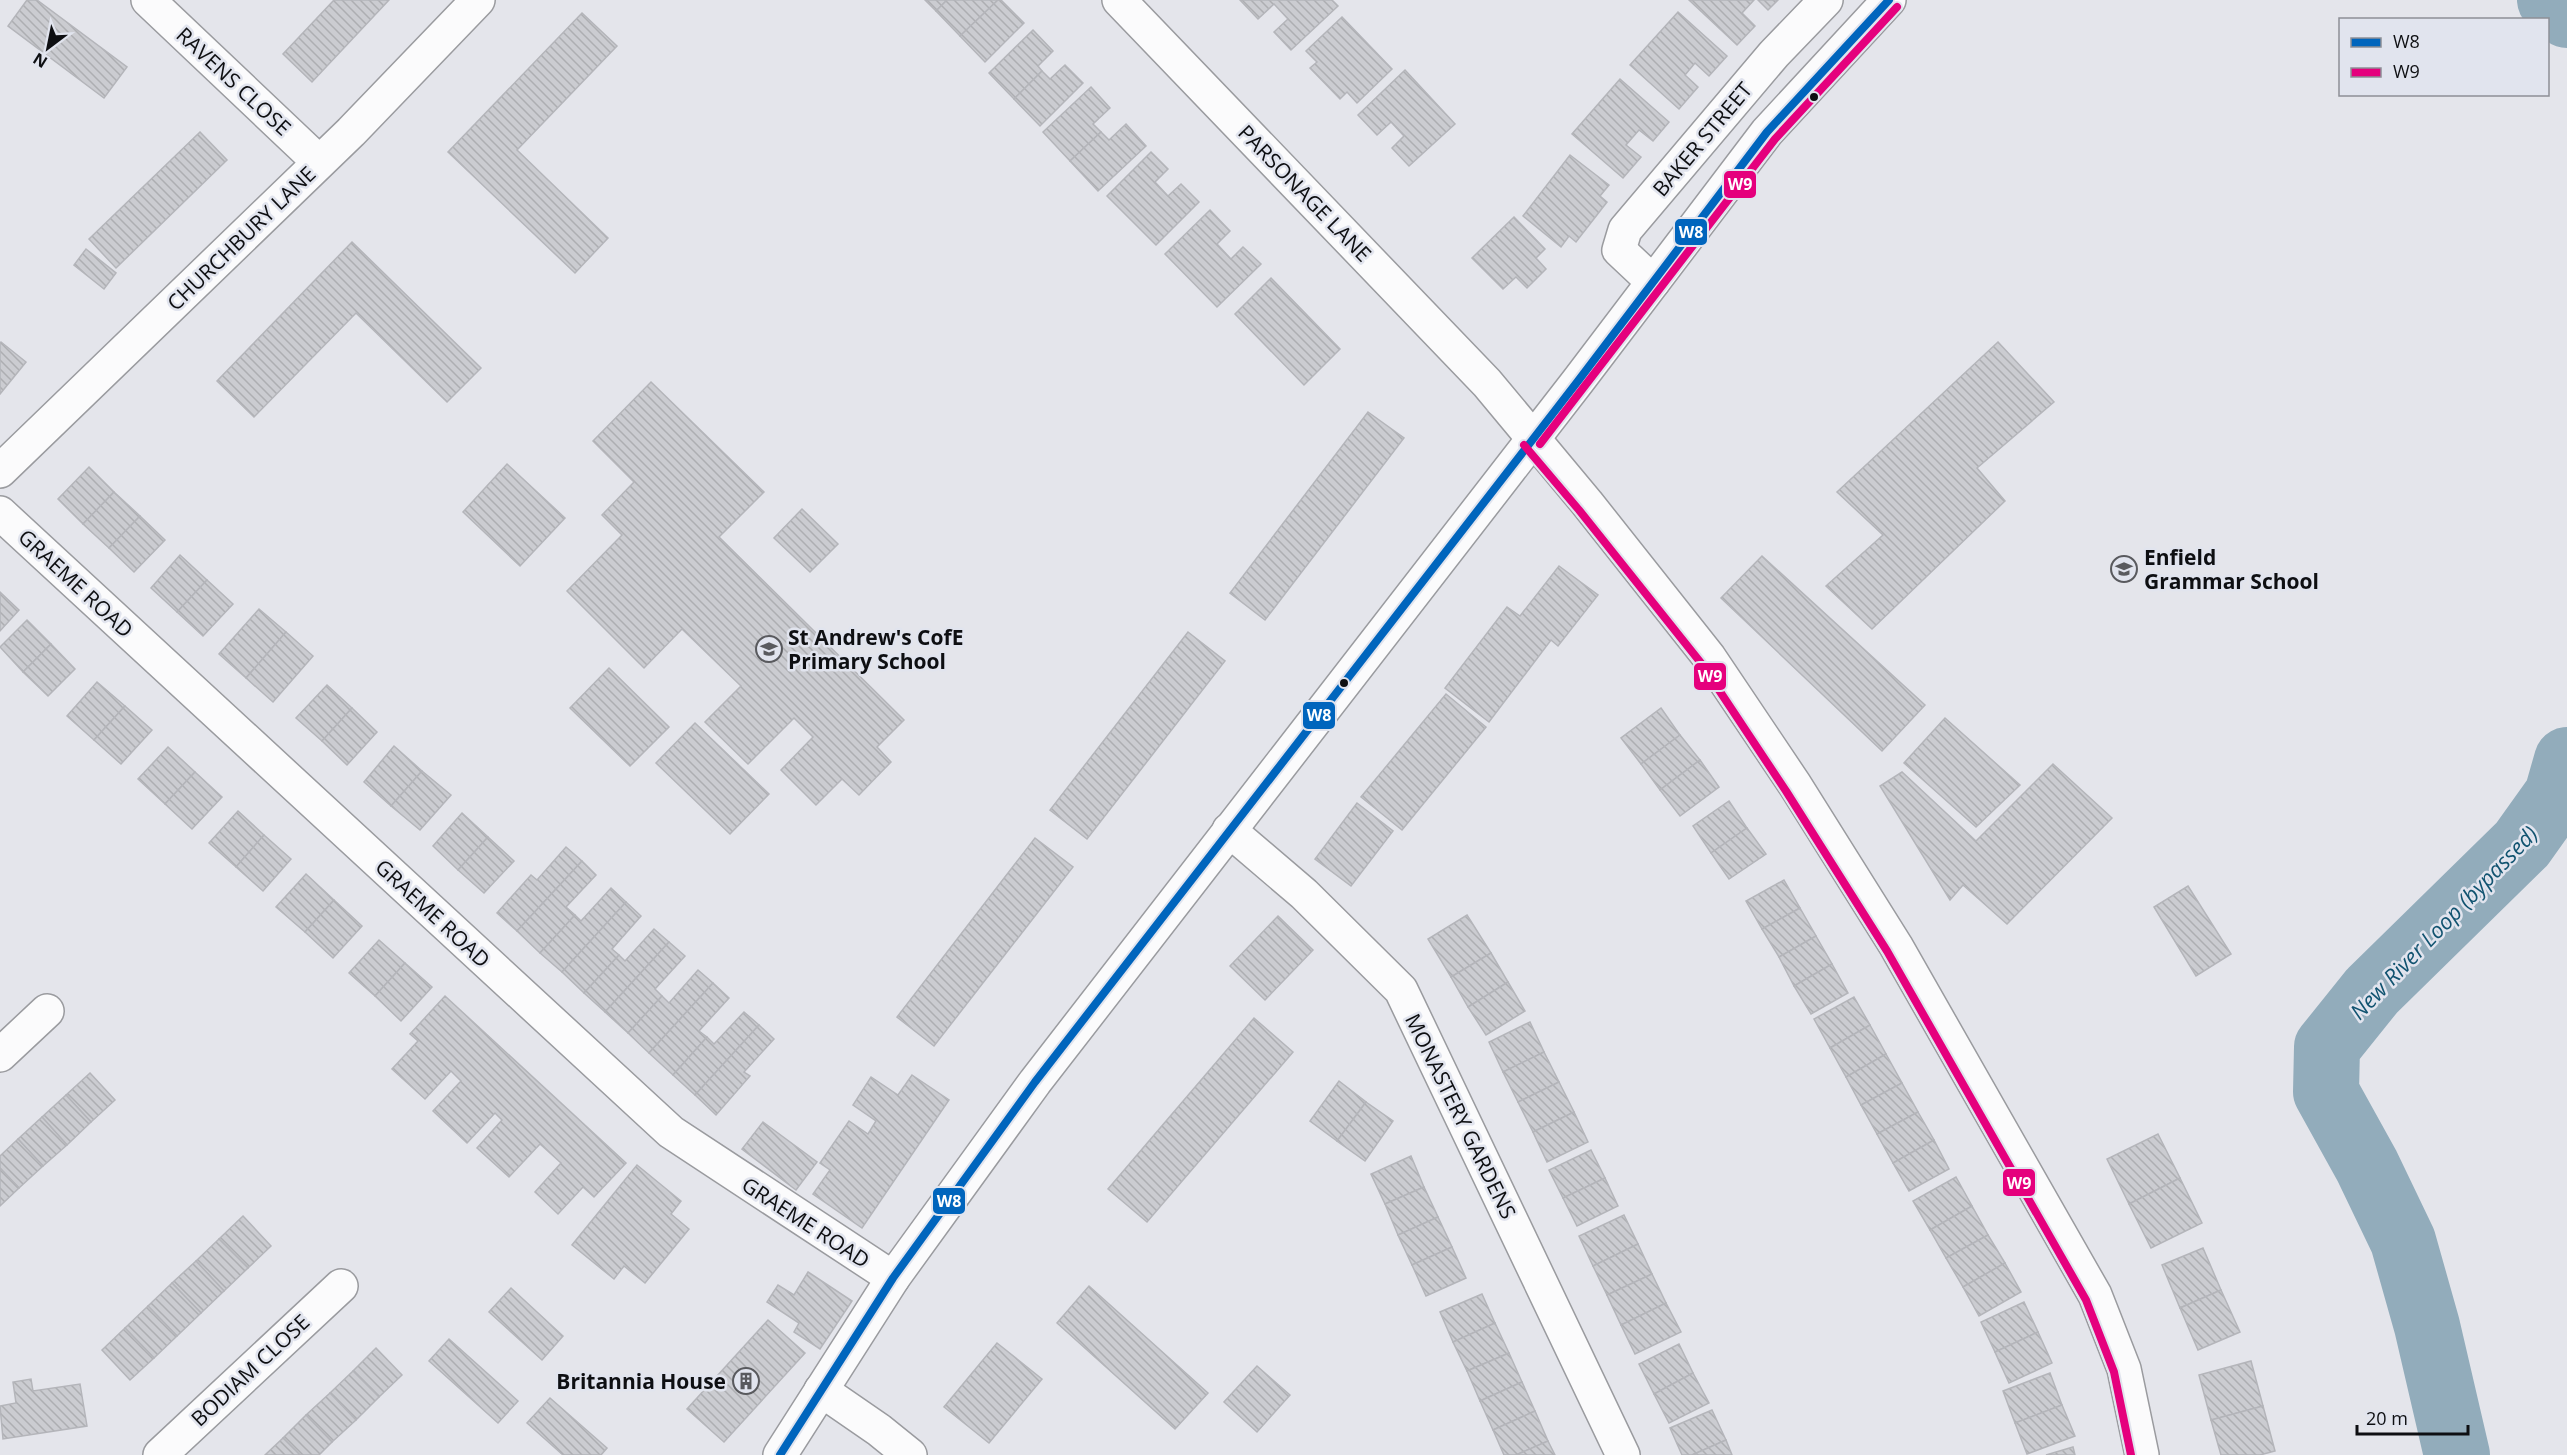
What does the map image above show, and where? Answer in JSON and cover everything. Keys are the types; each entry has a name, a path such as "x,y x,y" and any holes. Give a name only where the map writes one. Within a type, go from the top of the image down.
{"street":[{"name":"RAVENS CLOSE","path":"148,0 320,162"},
{"name":"CHURCHBURY LANE","path":"0,471 320,162 478,0"},
{"name":"PARSONAGE LANE","path":"1119,0 1486,383 1587,503 1709,657 1795,785 1896,946 2095,1295 2124,1369 2142,1455"},
{"name":"BAKER STREET","path":"1653,282 1618,250 1625,230 1774,54 1826,0"},
{"path":"780,1455 893,1278 1029,1089 1767,132 1878,4"},
{"name":"GRAEME ROAD","path":"0,513 671,1132 893,1278"},
{"name":"MONASTERY GARDENS","path":"1229,830 1304,894 1401,990 1623,1455"},
{"path":"0,1055 47,1011"},
{"name":"BODIAM CLOSE","path":"160,1455 340,1286"},
{"path":"821,1390 910,1455"}],"building":[{"path":"27,0 37,0 127,67 104,98 8,26"},
{"path":"334,0 389,0 312,82 283,54"},
{"path":"925,0 947,0 936,11"},
{"path":"947,0 998,0 960,36 936,11"},
{"path":"998,0 1001,0 1024,23 985,62 960,36"},
{"path":"1240,0 1332,0 1338,6 1291,50 1274,32 1288,19 1274,4 1258,19"},
{"path":"1689,0 1754,0 1742,13 1755,26 1737,45"},
{"path":"1758,0 1778,0 1768,10"},
{"path":"1678,12 1727,56 1709,76 1695,63 1685,75 1698,87 1679,109 1630,65"},
{"path":"582,13 617,46 517,150 608,238 575,273 448,152"},
{"path":"1342,17 1392,69 1357,103 1347,92 1340,99 1310,68 1317,62 1306,51"},
{"path":"1033,30 1053,51 1038,66 1042,71 1014,99 989,73"},
{"path":"1065,65 1083,83 1040,126 1014,99 1042,71 1050,79"},
{"path":"1405,70 1455,124 1409,166 1392,148 1404,136 1391,122 1377,135 1358,115"},
{"path":"1620,79 1669,122 1653,141 1639,130 1626,145 1641,157 1623,178 1572,134"},
{"path":"1091,87 1110,108 1093,124 1101,132 1070,161 1043,132"},
{"path":"1126,124 1146,146 1098,191 1070,161 1101,132 1109,140"},
{"path":"200,132 227,160 116,268 89,239"},
{"path":"1151,152 1168,169 1155,182 1168,196 1181,184 1199,202 1156,245 1107,196"},
{"path":"1570,155 1609,185 1600,196 1607,202 1576,242 1569,236 1561,247 1523,216"},
{"path":"1210,210 1230,231 1217,244 1231,259 1243,247 1261,264 1217,307 1165,254"},
{"path":"1514,217 1545,249 1536,258 1546,269 1527,288 1516,277 1503,289 1472,258"},
{"path":"352,242 481,368 447,402 356,313 254,417 217,381"},
{"path":"86,249 116,273 104,289 74,265"},
{"path":"1271,278 1340,349 1304,385 1235,314"},
{"path":"1998,342 2054,402 1977,468 2005,501 1872,629 1826,586 1883,535 1837,492"},
{"path":"0,343 26,362 0,394"},
{"path":"651,382 764,492 719,537 904,720 877,747 891,762 859,795 842,779 816,805 781,770 813,737 794,718 748,764 705,722 741,686 682,629 644,668 567,591 622,535 602,515 634,482 593,441"},
{"path":"1368,412 1404,438 1265,620 1230,593"},
{"path":"507,464 565,518 520,566 463,512"},
{"path":"89,467 114,492 83,524 58,499"},
{"path":"114,492 140,516 109,548 83,524"},
{"path":"802,509 838,544 810,572 774,538"},
{"path":"140,516 165,540 134,572 109,548"},
{"path":"180,555 207,580 177,612 151,588"},
{"path":"1762,556 1925,705 1882,751 1721,598"},
{"path":"1559,566 1598,595 1558,646 1551,640 1489,722 1445,688 1507,607 1520,616"},
{"path":"207,580 233,604 203,636 177,612"},
{"path":"0,592 19,610 0,631"},
{"path":"259,609 286,632 246,678 219,654"},
{"path":"27,620 51,644 23,672 0,647"},
{"path":"286,632 313,656 273,702 246,678"},
{"path":"1188,632 1225,661 1087,839 1050,810"},
{"path":"51,644 75,669 48,696 23,672"},
{"path":"609,668 669,727 630,766 570,708"},
{"path":"97,682 125,706 94,740 67,716"},
{"path":"327,685 352,708 322,741 296,718"},
{"path":"1446,694 1486,727 1402,830 1361,797"},
{"path":"125,706 152,730 121,764 94,740"},
{"path":"352,708 377,732 347,765 322,741"},
{"path":"1661,708 1680,735 1641,764 1621,738"},
{"path":"1945,718 2020,785 1976,827 1904,763"},
{"path":"695,723 769,794 730,834 656,763"},
{"path":"1680,735 1700,760 1660,790 1641,764"},
{"path":"394,746 422,771 391,806 364,782"},
{"path":"168,747 195,772 165,804 138,779"},
{"path":"1700,760 1719,787 1680,816 1660,790"},
{"path":"2053,764 2112,818 2007,924 1963,885 1950,900 1880,786 1902,772 1976,841"},
{"path":"422,771 451,795 420,830 391,806"},
{"path":"195,772 222,797 192,829 165,804"},
{"path":"1729,801 1747,828 1711,853 1693,826"},
{"path":"1357,803 1393,831 1351,886 1315,859"},
{"path":"238,811 264,835 236,867 209,843"},
{"path":"462,813 488,837 458,870 433,846"},
{"path":"1747,828 1766,854 1729,879 1711,853"},
{"path":"264,835 291,859 263,891 236,867"},
{"path":"488,837 514,861 484,893 458,870"},
{"path":"1035,838 1073,867 934,1046 897,1017"},
{"path":"566,847 582,861 517,931 497,913 531,875 537,880"},
{"path":"582,861 596,875 566,907 575,915 540,953 517,931"},
{"path":"306,874 334,900 305,932 276,907"},
{"path":"1784,880 1800,908 1762,929 1746,901"},
{"path":"2188,886 2231,954 2196,976 2154,907"},
{"path":"611,888 626,902 562,972 540,953 575,915 581,921"},
{"path":"334,900 362,926 333,958 305,932"},
{"path":"626,902 641,916 612,949 619,955 584,993 562,972"},
{"path":"1800,908 1816,936 1779,957 1762,929"},
{"path":"1467,915 1491,953 1451,977 1428,939"},
{"path":"1278,916 1313,950 1265,1000 1230,966"},
{"path":"654,929 669,942 605,1012 584,993 619,955 625,961"},
{"path":"1816,936 1832,964 1794,986 1779,957"},
{"path":"379,940 405,963 375,996 349,973"},
{"path":"669,942 685,956 655,989 662,996 628,1033 605,1012"},
{"path":"1491,953 1508,982 1468,1007 1451,977"},
{"path":"405,963 432,987 401,1021 375,996"},
{"path":"1832,964 1848,993 1811,1014 1794,986"},
{"path":"698,970 713,983 649,1053 628,1033 662,996 669,1003"},
{"path":"1508,982 1525,1011 1486,1035 1468,1007"},
{"path":"713,983 729,998 699,1031 707,1037 673,1075 649,1053"},
{"path":"445,996 626,1163 594,1197 583,1187 558,1214 535,1192 561,1163 540,1144 509,1177 477,1148 502,1120 495,1113 467,1143 433,1111 461,1081 451,1071 425,1099 392,1069 418,1041 410,1034"},
{"path":"1854,997 1870,1025 1830,1048 1814,1019"},
{"path":"744,1012 759,1025 695,1095 673,1075 707,1037 714,1044"},
{"path":"1254,1018 1293,1052 1147,1222 1108,1189"},
{"path":"1530,1022 1544,1052 1503,1072 1489,1042"},
{"path":"759,1025 774,1039 744,1072 750,1076 716,1115 695,1095"},
{"path":"1870,1025 1886,1054 1846,1077 1830,1048"},
{"path":"1544,1052 1559,1082 1518,1102 1503,1072"},
{"path":"1886,1054 1902,1083 1861,1105 1846,1077"},
{"path":"90,1073 115,1100 91,1122 66,1095"},
{"path":"912,1075 949,1100 862,1228 813,1194 830,1170 820,1163 849,1121 868,1134 876,1121 853,1105 871,1077 898,1095"},
{"path":"1339,1081 1366,1102 1337,1141 1310,1121"},
{"path":"1559,1082 1574,1112 1533,1132 1518,1102"},
{"path":"1902,1083 1918,1112 1877,1134 1861,1105"},
{"path":"66,1095 91,1122 67,1145 42,1117"},
{"path":"1366,1102 1393,1121 1365,1161 1337,1141"},
{"path":"1574,1112 1588,1142 1547,1162 1533,1132"},
{"path":"1918,1112 1934,1140 1893,1163 1877,1134"},
{"path":"42,1117 67,1145 43,1166 18,1139"},
{"path":"763,1122 817,1162 796,1190 742,1149"},
{"path":"2158,1134 2180,1178 2129,1204 2107,1159"},
{"path":"18,1139 43,1166 19,1188 0,1168 0,1156"},
{"path":"1934,1140 1949,1169 1909,1191 1893,1163"},
{"path":"1591,1150 1605,1178 1563,1198 1549,1170"},
{"path":"1411,1156 1424,1187 1385,1204 1371,1174"},
{"path":"637,1165 681,1201 671,1214 689,1229 645,1283 624,1266 614,1279 572,1245"},
{"path":"0,1168 19,1188 0,1206"},
{"path":"1956,1177 1972,1206 1930,1230 1913,1201"},
{"path":"1605,1178 1618,1206 1577,1226 1563,1198"},
{"path":"2180,1178 2202,1223 2151,1248 2129,1204"},
{"path":"1424,1187 1438,1217 1398,1235 1385,1204"},
{"path":"1972,1206 1988,1235 1946,1258 1930,1230"},
{"path":"1624,1215 1638,1244 1593,1266 1579,1236"},
{"path":"243,1216 271,1246 248,1268 219,1239"},
{"path":"1438,1217 1452,1247 1412,1265 1398,1235"},
{"path":"1988,1235 2005,1263 1963,1287 1946,1258"},
{"path":"219,1239 248,1268 224,1291 196,1261"},
{"path":"1638,1244 1652,1274 1607,1295 1593,1266"},
{"path":"1452,1247 1466,1278 1426,1296 1412,1265"},
{"path":"2203,1248 2221,1290 2180,1308 2162,1265"},
{"path":"196,1261 224,1291 201,1313 172,1283"},
{"path":"2005,1263 2021,1292 1979,1316 1963,1287"},
{"path":"808,1272 852,1301 820,1349 794,1332 799,1323 767,1302 778,1285 794,1295"},
{"path":"1652,1274 1666,1303 1621,1325 1607,1295"},
{"path":"172,1283 201,1313 177,1336 148,1306"},
{"path":"1089,1286 1208,1393 1175,1429 1057,1323"},
{"path":"511,1288 563,1336 542,1360 489,1312"},
{"path":"2221,1290 2240,1332 2198,1350 2180,1308"},
{"path":"1482,1294 1495,1323 1453,1342 1440,1312"},
{"path":"2024,1302 2038,1332 1995,1352 1981,1322"},
{"path":"1666,1303 1681,1332 1635,1354 1621,1325"},
{"path":"148,1306 177,1336 154,1358 125,1328"},
{"name":"Britannia House","path":"768,1320 805,1353 724,1442 687,1409"},
{"path":"1495,1323 1509,1353 1467,1371 1453,1342"},
{"path":"125,1328 154,1358 130,1380 102,1350"},
{"path":"2038,1332 2052,1363 2009,1383 1995,1352"},
{"path":"449,1339 518,1401 498,1423 429,1361"},
{"path":"997,1343 1042,1379 989,1443 944,1407"},
{"path":"1679,1344 1693,1373 1654,1394 1639,1364"},
{"path":"376,1348 402,1375 379,1397 353,1371"},
{"path":"1509,1353 1522,1382 1480,1401 1467,1371"},
{"path":"2251,1361 2263,1406 2211,1420 2199,1375"},
{"path":"1257,1366 1290,1395 1257,1432 1224,1402"},
{"path":"353,1371 379,1397 356,1420 330,1393"},
{"path":"1693,1373 1709,1403 1669,1423 1654,1394"},
{"path":"2050,1373 2062,1405 2015,1423 2003,1391"},
{"path":"31,1379 33,1391 80,1384 87,1426 3,1439 0,1406 16,1403 13,1382"},
{"path":"1522,1382 1535,1411 1493,1430 1480,1401"},
{"path":"330,1393 356,1420 332,1442 306,1415"},
{"path":"550,1398 607,1448 601,1455 563,1455 527,1423"},
{"path":"2062,1405 2075,1436 2027,1454 2015,1423"},
{"path":"2263,1406 2275,1451 2260,1455 2221,1455 2211,1420"},
{"path":"1712,1410 1726,1440 1692,1455 1682,1455 1670,1428"},
{"path":"1535,1411 1548,1441 1516,1455 1504,1455 1493,1430"},
{"path":"306,1415 332,1442 319,1455 300,1455 283,1438"},
{"path":"283,1438 300,1455 265,1455"},
{"path":"1726,1440 1732,1455 1692,1455"},
{"path":"1548,1441 1555,1455 1516,1455"},
{"path":"2073,1447 2075,1455 2046,1455"}],"waterway":[{"name":"New River Loop (bypassed)","path":"2550,0 2567,15"},
{"name":"New River Loop (bypassed)","path":"2457,1455 2427,1326 2403,1241 2367,1166 2326,1092 2327,1047 2372,991 2522,844 2557,795 2567,760"}],"transit line":[{"name":"W8","path":"780,1455 893,1278 1035,1082 1578,381 1767,132 1889,0"},
{"name":"W9","path":"1540,444 1775,139 1897,7"},
{"name":"W9","path":"1524,445 1701,663 1786,791 1887,951 2086,1300 2114,1372 2131,1455"}],"place":[{"name":"Enfield Grammar School","path":"2124,569"},
{"name":"St Andrew's CofE Primary School","path":"769,649"},
{"name":"Britannia House","path":"746,1381"}]}
